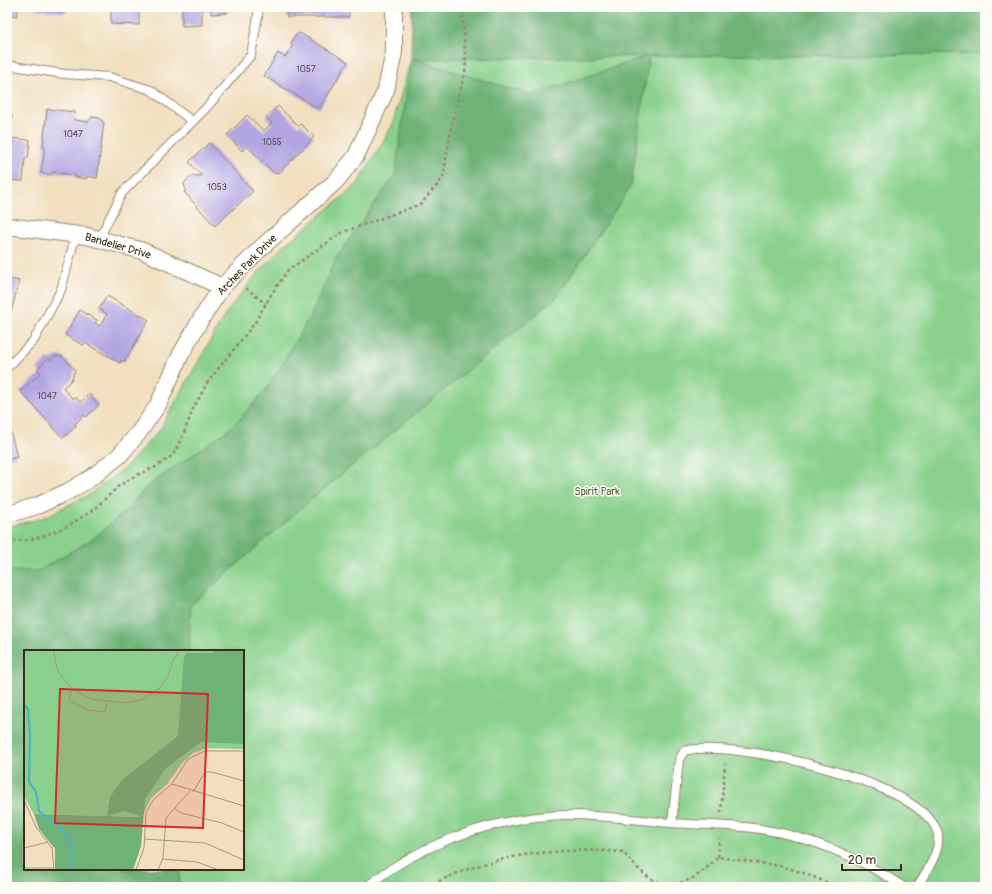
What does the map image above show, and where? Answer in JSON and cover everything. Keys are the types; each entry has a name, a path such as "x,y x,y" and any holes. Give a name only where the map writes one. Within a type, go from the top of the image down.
{"street":[{"name":"Arches Park Drive","path":"7,515 39,504 69,491 91,478 119,456 140,431 158,405 181,354 201,319 222,287 263,246 336,181 356,156 386,90 394,52 394,7"},
{"name":"Bandelier Drive","path":"7,226 76,234 143,251 222,287"}],"lane":[{"path":"99,239 122,193 208,106 251,55 258,16 258,7"},
{"path":"7,65 64,74 109,77 151,90 192,121"},
{"path":"7,368 34,340 57,296 76,234"},
{"path":"672,823 679,760 684,751 695,748 746,751 804,762 847,774 884,790 917,807 930,820 937,832 938,847 933,860 917,887"},
{"path":"366,887 420,852 446,840 502,823 563,815 720,825 754,828 783,833 839,851 865,864 904,887"}],"path":[{"path":"7,541 27,540 41,537 68,526 94,510 120,485 137,475 156,467 173,455 206,383 254,324 288,270 343,232 421,204 443,178 452,123 466,68 462,7"},
{"path":"222,287 246,287 266,304"},
{"path":"428,887 455,873 504,858 552,851 582,850 623,852 636,868 653,881 679,883 691,879 718,857 726,750"},
{"path":"718,857 780,866 801,872 838,887"}],"green space":[{"path":"412,7 985,7 985,54 649,56 631,186 557,297 308,502 191,605 189,650 24,650 24,870 180,870 179,887 7,887 7,571 38,571 94,538 130,507 145,488 232,427 267,389 312,313 336,258 395,175 411,59","holes":["647,56 532,95 413,59"]},
{"name":"Spirit Park","path":"985,54 985,887 7,887 7,527 42,518 87,496 127,466 160,429 226,313 252,280 281,248 357,185 392,126 411,59"}],"building":[{"path":"7,7 19,7 17,16 7,14"},
{"path":"35,7 66,7 65,13 35,9"},
{"path":"111,7 158,7 158,9 139,9 139,25 111,24"},
{"path":"182,7 227,7 227,13 211,14 211,9 202,9 202,25 182,26"},
{"path":"287,7 349,7 349,17 287,17"},
{"path":"300,33 348,62 319,109 264,76 278,53 285,57 292,47 291,43 296,35"},
{"path":"278,106 298,126 301,124 314,137 279,173 277,172 275,174 247,146 242,151 227,135 247,115 264,131 272,123 266,117"},
{"path":"47,109 75,112 74,120 88,122 92,117 99,118 104,123 97,178 87,176 86,179 75,177 75,175 52,172 52,175 41,173 45,146 43,146"},
{"path":"7,114 12,115 10,138 30,140 28,158 25,158 23,181 7,180"},
{"path":"209,143 253,191 215,226 184,192 186,191 184,183 192,176 202,176 189,162"},
{"path":"7,278 19,281 8,324 7,324"},
{"path":"107,296 149,320 124,362 122,360 120,363 85,343 83,345 65,335 80,310 97,320 95,323 100,326 107,314 99,309"},
{"path":"55,356 62,356 75,370 72,379 63,388 72,398 76,398 81,402 89,394 99,405 86,417 84,415 75,424 76,426 63,438 20,391 41,373 37,369 49,358 51,361"},
{"path":"7,418 17,457 7,460"}]}
